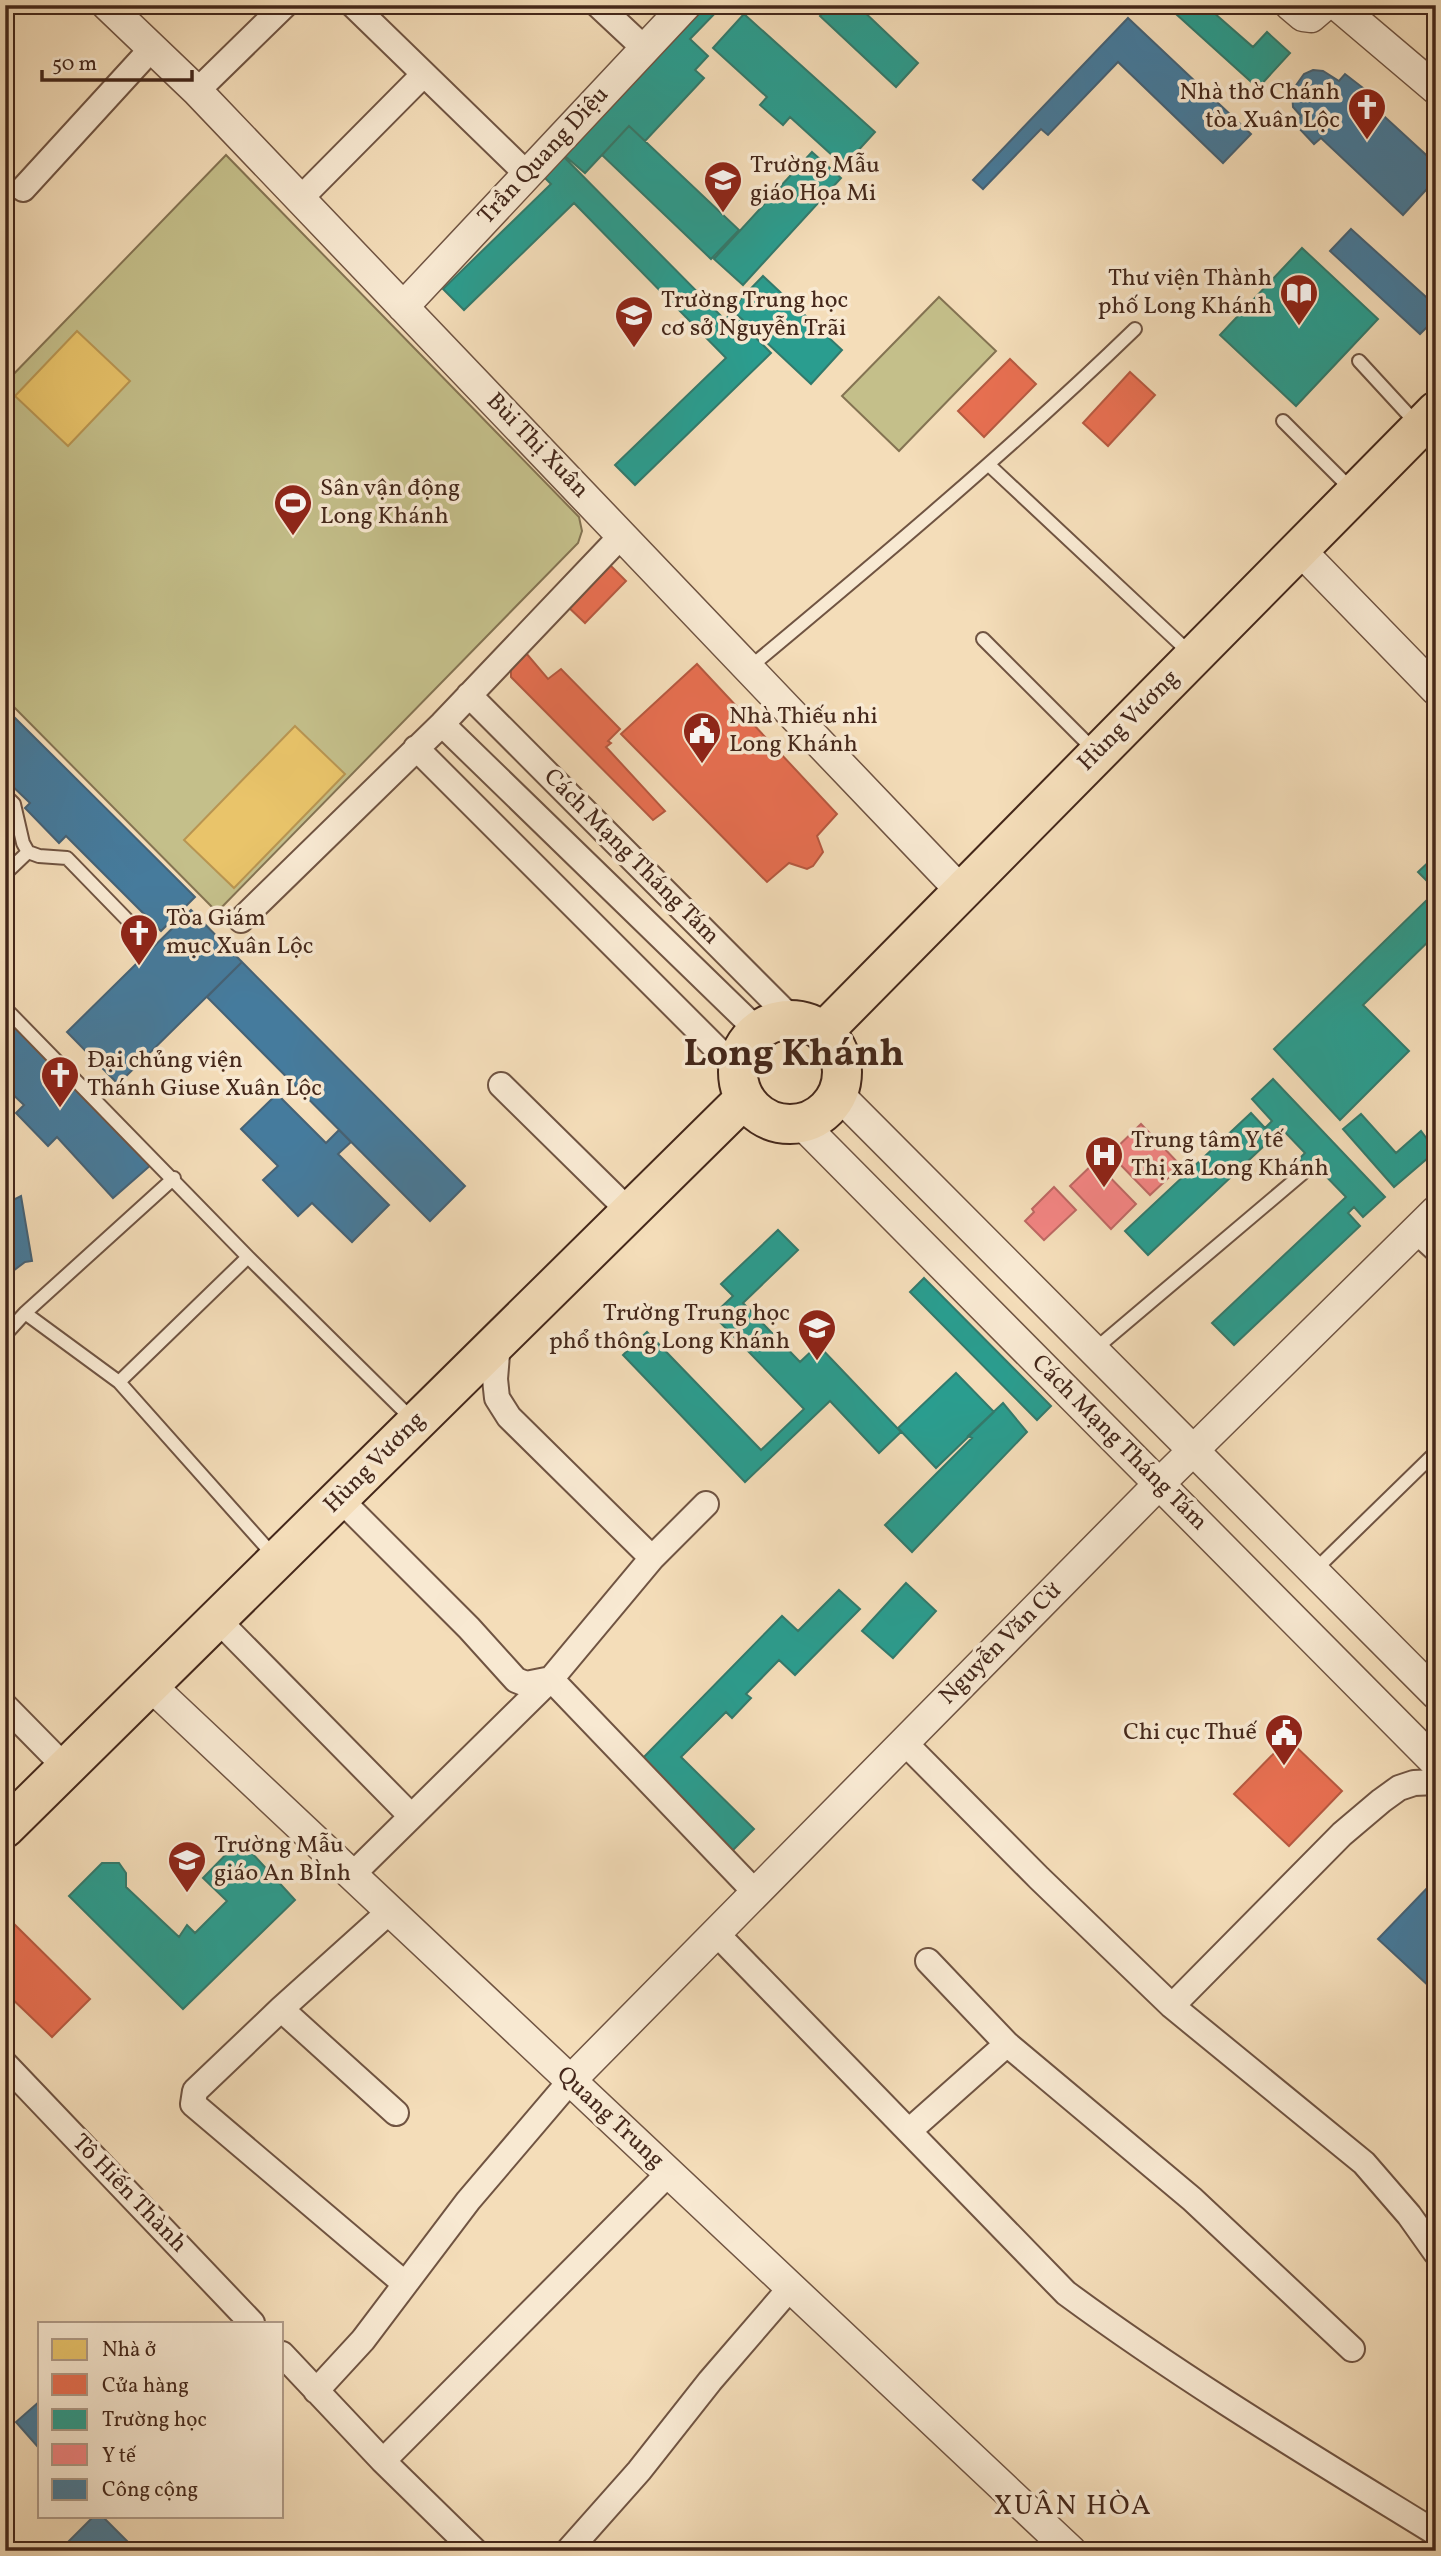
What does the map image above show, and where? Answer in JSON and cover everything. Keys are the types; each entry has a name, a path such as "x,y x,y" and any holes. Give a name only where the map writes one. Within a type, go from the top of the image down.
{"main road":[{"name":"Hùng Vương","path":"791,1027 962,892 1431,417"},
{"path":"791,1027 837,1049 843,1072 838,1094 824,1113 802,1124 779,1124 759,1115 741,1084 740,1054 747,1041 791,1027"},
{"name":"Hùng Vương","path":"5,1828 630,1212 741,1084"}],"street":[{"name":"Bùi Thị Xuân","path":"107,5 197,91 962,892"},
{"path":"197,91 285,5"},
{"path":"353,5 527,174"},
{"path":"598,5 645,49"},
{"name":"Trần Quang Diệu","path":"403,307 686,5"},
{"path":"1290,5 1303,16 1311,17 1325,5"},
{"path":"1336,5 1436,89"},
{"path":"23,189 153,47"},
{"path":"300,199 424,74"},
{"path":"241,920 442,724 622,535"},
{"path":"1299,549 1436,690"},
{"name":"Cách Mạng Tháng Tám","path":"470,695 791,1027"},
{"name":"Cách Mạng Tháng Tám","path":"442,724 791,1027"},
{"path":"416,748 741,1084"},
{"path":"501,1085 630,1212"},
{"name":"Cách Mạng Tháng Tám","path":"838,1094 1436,1694"},
{"name":"Cách Mạng Tháng Tám","path":"802,1124 1436,1763"},
{"name":"Nguyễn Văn Cừ","path":"571,2080 1159,1484 1436,1211"},
{"path":"498,1342 495,1379 497,1398 509,1418 652,1558"},
{"path":"341,1497 516,1680 526,1684 551,1679"},
{"path":"352,1875 551,1679 652,1558 706,1504"},
{"path":"217,1619 411,1816"},
{"path":"551,1679 756,1893"},
{"name":"Quang Trung","path":"150,1685 1069,2550"},
{"path":"5,1706 66,1768"},
{"path":"904,1742 1039,1878 1172,2006 1364,2163 1409,2215 1436,2253"},
{"path":"1172,2006 1254,1921 1371,1809 1399,1788 1414,1783 1436,1782"},
{"path":"390,1911 195,2091 192,2104 404,2283"},
{"path":"716,1933 1066,2293 1145,2350 1436,2533"},
{"path":"928,1961 1007,2044 1192,2199 1352,2349"},
{"path":"281,2009 396,2113"},
{"path":"909,2131 1007,2044"},
{"name":"Tô Hiến Thành","path":"5,2064 251,2322"},
{"path":"316,2391 363,2340 468,2201 571,2080"},
{"path":"383,2461 668,2173"},
{"path":"568,2551 639,2471 710,2381 791,2287"},
{"path":"284,2356 383,2461 475,2551"}],"lane":[{"path":"749,668 989,466 1135,329"},
{"path":"1359,361 1431,417"},
{"path":"1283,421 1355,492"},
{"path":"989,466 1193,656"},
{"path":"983,639 1097,754"},
{"path":"5,795 14,804 23,843 28,852 38,856 67,858 141,934"},
{"path":"5,874 28,852"},
{"path":"5,1008 416,1423"},
{"path":"1094,1350 1303,1174"},
{"path":"5,1335 25,1313 174,1178"},
{"path":"1412,1235 1436,1257"},
{"path":"119,1382 248,1256"},
{"path":"25,1313 119,1382 277,1560"},
{"path":"1314,1571 1436,1452"}],"shaded area":[{"name":"Sân vận động Long Khánh","path":"226,155 579,517 582,531 578,543 217,912 5,698 5,383"},
{"path":"939,297 996,351 899,451 842,396"}],"building: Nhà ở":[{"path":"77,331 130,381 68,446 15,396"},
{"path":"295,726 345,774 234,888 184,840"}],"building: Cửa hàng":[{"path":"1010,359 1036,384 984,437 958,411"},
{"path":"1130,372 1155,395 1108,446 1083,423"},
{"path":"610,565 626,581 585,623 563,602"},
{"path":"520,646 548,679 561,669 620,729 608,741 611,743 606,747 665,811 653,820 511,677 511,655"},
{"path":"697,664 837,814 817,836 823,852 813,866 807,869 789,863 767,882 621,734"},
{"path":"1288,1739 1342,1791 1289,1846 1234,1794"},
{"path":"5,1915 90,1999 52,2037 5,1992"}],"building: Trường học":[{"path":"707,5 723,5 690,39 708,56 695,70 704,78 645,141 629,126 585,173 565,156"},
{"path":"815,5 857,5 918,63 896,87 820,16 823,13"},
{"path":"1166,5 1205,5 1253,47 1267,32 1290,53 1258,88"},
{"path":"744,14 875,132 844,166 790,117 783,125 760,105 767,97 713,48"},
{"path":"629,126 739,230 711,259 602,155"},
{"path":"812,152 841,178 743,285 714,259"},
{"path":"563,156 725,320 731,313 771,353 635,485 615,465 726,358 574,203 464,310 443,289 551,184 543,176"},
{"name":"Thư viện Thành phố Long Khánh","path":"1302,248 1378,319 1296,406 1220,335"},
{"path":"763,276 842,350 811,384 731,309"},
{"path":"1436,855 1436,886 1434,888 1418,872"},
{"path":"1436,891 1436,934 1363,1005 1409,1051 1340,1120 1274,1049"},
{"path":"1273,1079 1385,1197 1363,1217 1354,1207 1348,1213 1360,1226 1234,1345 1212,1323 1346,1197 1318,1168 1313,1173 1299,1159 1305,1153 1282,1129 1148,1255 1125,1231 1251,1113 1265,1128 1272,1121 1252,1099"},
{"path":"1361,1114 1396,1153 1421,1131 1436,1151 1394,1187 1343,1129"},
{"name":"Trường Trung học phổ thông Long Khánh","path":"778,1230 798,1250 743,1303 800,1362 818,1345 901,1432 879,1453 830,1401 745,1482 623,1355 647,1332 761,1450 804,1409 713,1315 733,1296 721,1284"},
{"path":"924,1278 1051,1406 1037,1420 910,1292"},
{"path":"956,1373 994,1412 936,1468 898,1428"},
{"path":"1003,1403 1027,1432 912,1552 885,1525 972,1438 968,1436"},
{"path":"906,1583 936,1611 893,1658 862,1631"},
{"path":"839,1590 860,1609 795,1675 779,1660 746,1694 751,1698 732,1718 726,1712 681,1757 754,1829 732,1851 640,1761 782,1616 798,1631"},
{"path":"240,1840 295,1900 183,2009 69,1896 102,1863 119,1863 126,1873 126,1887 179,1937 187,1925 195,1933 227,1901 203,1878"}],"building: Y tế":[{"path":"1141,1124 1181,1166 1150,1195 1110,1154"},
{"path":"1095,1162 1136,1204 1111,1229 1070,1186"},
{"path":"1054,1187 1076,1210 1044,1240 1025,1221 1034,1212 1032,1209"}],"building: Công cộng":[{"path":"1128,18 1251,134 1223,163 1118,62 1048,135 1041,129 983,189 973,180"},
{"name":"Nhà thờ Chánh tòa Xuân Lộc","path":"1313,70 1323,71 1339,81 1345,74 1367,91 1362,96 1436,164 1436,179 1403,215 1321,138 1314,144 1295,124 1301,116 1293,107 1292,91 1304,74"},
{"path":"1351,229 1436,306 1436,318 1420,334 1330,251"},
{"path":"5,708 195,897 161,931 66,836 59,843 25,808 30,803 5,779"},
{"path":"191,910 242,962 118,1084 67,1032"},
{"path":"242,962 465,1186 430,1221 207,997"},
{"name":"Đại chủng viện Thánh Giuse Xuân Lộc","path":"5,1013 152,1164 113,1198 57,1137 48,1146 16,1113 24,1105 5,1087"},
{"path":"277,1094 326,1143 339,1130 351,1142 338,1154 389,1205 352,1242 312,1203 298,1216 263,1180 278,1166 241,1129"},
{"path":"21,1196 32,1261 25,1262 5,1277 5,1204"},
{"path":"1434,1881 1436,1983 1431,1988 1378,1939"},
{"path":"38,2403 38,2445 37,2446 16,2422"},
{"path":"92,2518 104,2518 137,2551 59,2551"}],"place":[{"name":"Nhà thờ Chánh tòa Xuân Lộc","path":"1367,141"},
{"name":"Trường Mẫu giáo Họa Mi","path":"723,214"},
{"name":"Thư viện Thành phố Long Khánh","path":"1299,327"},
{"name":"Trường Trung học cơ sở Nguyễn Trãi","path":"634,349"},
{"name":"Sân vận động Long Khánh","path":"293,537"},
{"name":"Nhà Thiếu nhi Long Khánh","path":"702,765"},
{"name":"Tòa Giám mục Xuân Lộc","path":"139,967"},
{"name":"Đại chủng viện Thánh Giuse Xuân Lộc","path":"60,1109"},
{"name":"Trung tâm Y tế Thị xã Long Khánh","path":"1104,1189"},
{"name":"Trường Trung học phổ thông Long Khánh","path":"817,1362"},
{"name":"Chi cục Thuế","path":"1284,1767"},
{"name":"Trường Mẫu giáo An BÌnh","path":"187,1894"}],"district":[{"name":"Long Khánh","path":"794,1055"},
{"name":"XUÂN HÒA","path":"1073,2506"}]}
